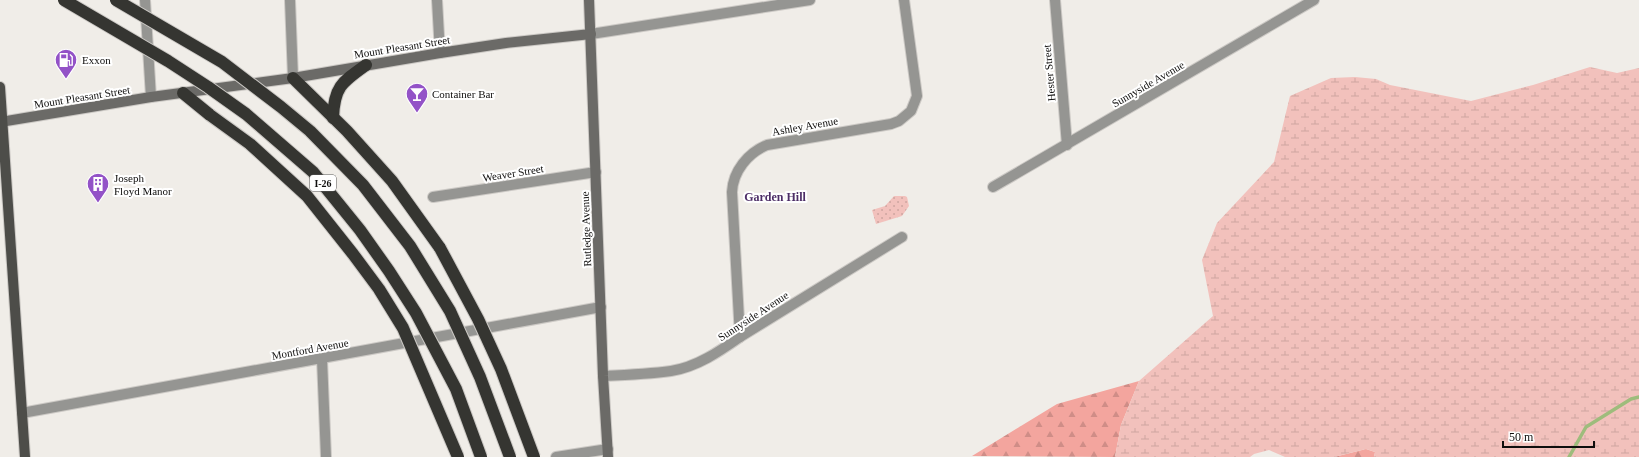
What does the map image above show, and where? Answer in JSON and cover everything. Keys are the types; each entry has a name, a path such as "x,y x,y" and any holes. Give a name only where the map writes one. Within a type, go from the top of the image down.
{"highway":[{"name":"I-26","path":"64,0 168,61 208,87 246,114 313,172 360,230 416,313 456,389 481,457"},
{"name":"I-26","path":"116,0 222,62 310,131 363,185 410,246 450,311 480,377 510,457"},
{"path":"334,118 334,102 340,86 366,65"},
{"path":"293,78 334,118 392,181 440,248 478,319 501,369 534,457"},
{"path":"182,93 250,144 307,196 379,289 402,328 458,457"}],"main road":[{"name":"Rutledge Avenue","path":"589,0 603,376 608,453"},
{"name":"Mount Pleasant Street","path":"1,122 151,97 293,78 506,43 591,34"},
{"path":"0,88 2,149 25,457"}],"street":[{"path":"145,0 151,97"},
{"path":"290,0 293,78"},
{"path":"437,0 440,53"},
{"name":"Mount Pleasant Street","path":"591,34 745,5 810,0"},
{"name":"Ashley Avenue","path":"740,337 732,192 732,185 737,172 752,154 767,145 891,124 906,117 911,111 917,96 904,0"},
{"name":"Hester Street","path":"1055,0 1067,145"},
{"name":"Sunnyside Avenue","path":"993,187 1314,0"},
{"name":"Weaver Street","path":"433,197 596,172"},
{"name":"Sunnyside Avenue","path":"603,376 672,371 693,364 720,352 740,337 902,237"},
{"name":"Montford Avenue","path":"22,413 601,307"},
{"path":"322,359 326,457"},
{"path":"556,457 608,453"}],"green space":[{"path":"1590,67 1617,73 1639,68 1639,457 1374,457 1375,452 1366,449 1334,457 1285,457 1269,450 1254,454 1250,457 1115,457 1121,425 1139,381 1213,316 1202,260 1217,223 1274,162 1290,96 1331,78 1355,77 1376,79 1390,85 1471,101 1533,85"},
{"path":"894,196 907,197 909,206 902,216 876,224 872,210 885,206"},
{"path":"1139,381 1121,425 1115,457 972,456 1057,404"},
{"path":"1366,449 1375,452 1374,457 1334,457"}],"waterway":[{"path":"1569,457 1586,427 1631,399 1639,397"}],"place":[{"name":"Exxon","path":"66,80"},
{"name":"Container Bar","path":"417,114"},
{"name":"Joseph Floyd Manor","path":"98,204"}],"district":[{"name":"Garden Hill","path":"775,197"}]}
